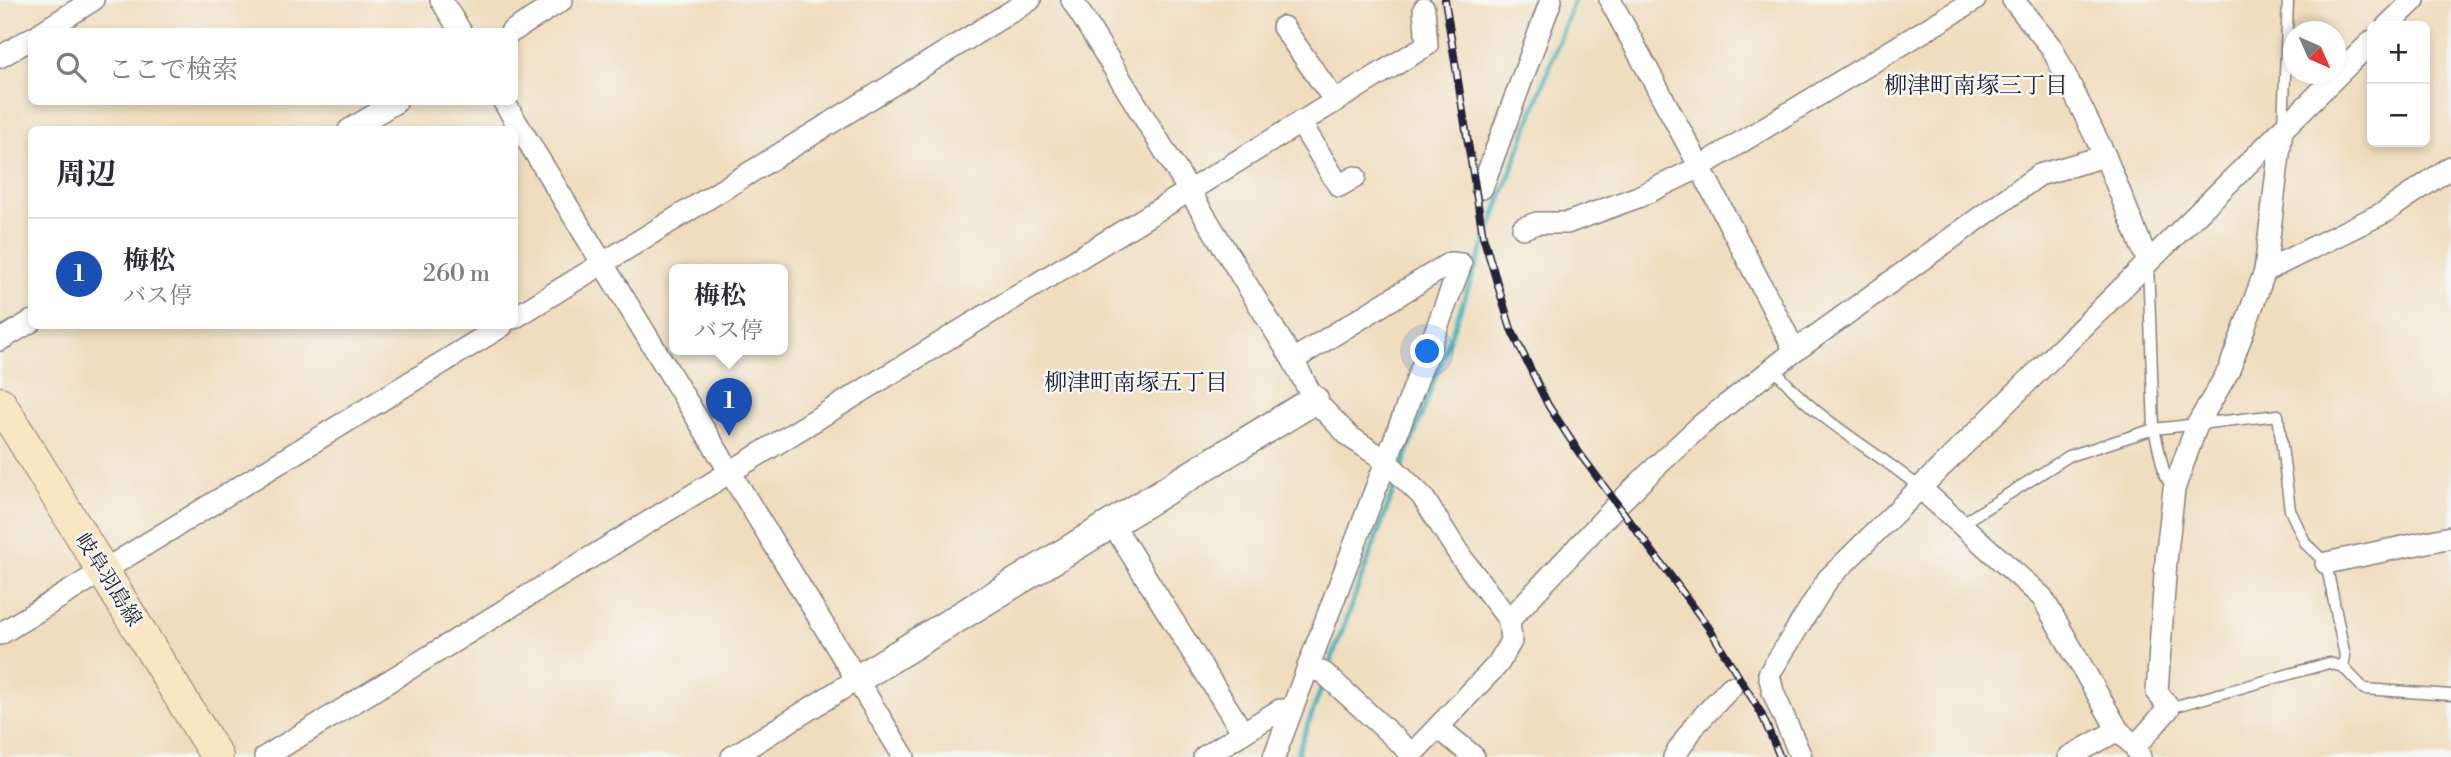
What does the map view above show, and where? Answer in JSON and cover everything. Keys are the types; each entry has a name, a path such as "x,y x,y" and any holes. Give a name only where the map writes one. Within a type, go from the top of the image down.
{"main road":[{"name":"岐阜羽島線","path":"0,403 217,757"}],"street":[{"path":"48,28 93,0"},
{"path":"441,0 458,28"},
{"path":"517,28 562,0"},
{"path":"518,316 1030,0"},
{"path":"1072,0 1293,360 1314,400 1350,437 1385,460 1422,496 1461,557 1509,620 1511,641 1498,664 1412,754 1324,673 1308,667"},
{"path":"1482,188 1551,0"},
{"path":"1610,0 1795,351"},
{"path":"1523,228 1536,223 1567,223 1638,197 1700,167 1975,0"},
{"path":"2013,0 2052,48 2105,156 2148,262"},
{"path":"2392,21 2414,0"},
{"path":"265,757 1427,45 1424,9"},
{"path":"1283,27 1335,101"},
{"path":"0,57 28,40"},
{"path":"1801,757 1773,692 1769,674 1828,579 2367,46"},
{"path":"356,126 391,105"},
{"path":"505,105 518,126"},
{"path":"1300,122 1339,186 1355,177"},
{"path":"518,126 904,757"},
{"path":"1919,487 2042,597 2118,730 2137,752 2169,708 2157,692 2174,489 2197,425 2230,370 2264,271 2282,129"},
{"path":"1509,620 1661,462 1701,425 1795,351 2039,175 2105,156"},
{"path":"2264,271 2385,212 2451,167"},
{"path":"1274,757 1461,264 1450,263 1293,360"},
{"path":"0,340 28,323"},
{"path":"0,634 497,329"},
{"path":"732,757 1314,400"},
{"path":"1112,523 1243,733"},
{"path":"2326,563 2451,537"},
{"path":"1674,757 1695,724 1731,687"},
{"path":"1205,757 1280,710 1290,710"},
{"path":"1438,727 1474,757"},
{"path":"2069,757 2118,730"}],"lane":[{"path":"2282,129 2290,3"},
{"path":"2148,262 2154,429 2165,477 2174,489"},
{"path":"1774,368 1788,387 1833,425 1919,487"},
{"path":"1961,524 2070,456 2154,429 2278,415 2290,510 2306,544 2326,563 2345,656 2343,667"},
{"path":"2169,708 2329,663 2343,667 2364,689 2451,695"}],"waterway":[{"path":"1402,468 1574,0"},
{"path":"1328,669 1397,481"},
{"path":"1296,757 1324,681"}],"railway":[{"path":"1445,0 1483,236 1511,329 1548,405 1580,454 1709,628 1761,713 1780,757"}],"place":[{"name":"梅松","path":"729,436"}],"district":[{"name":"柳津町南塚三丁目","path":"1976,86"},
{"name":"柳津町南塚五丁目","path":"1136,383"}]}
